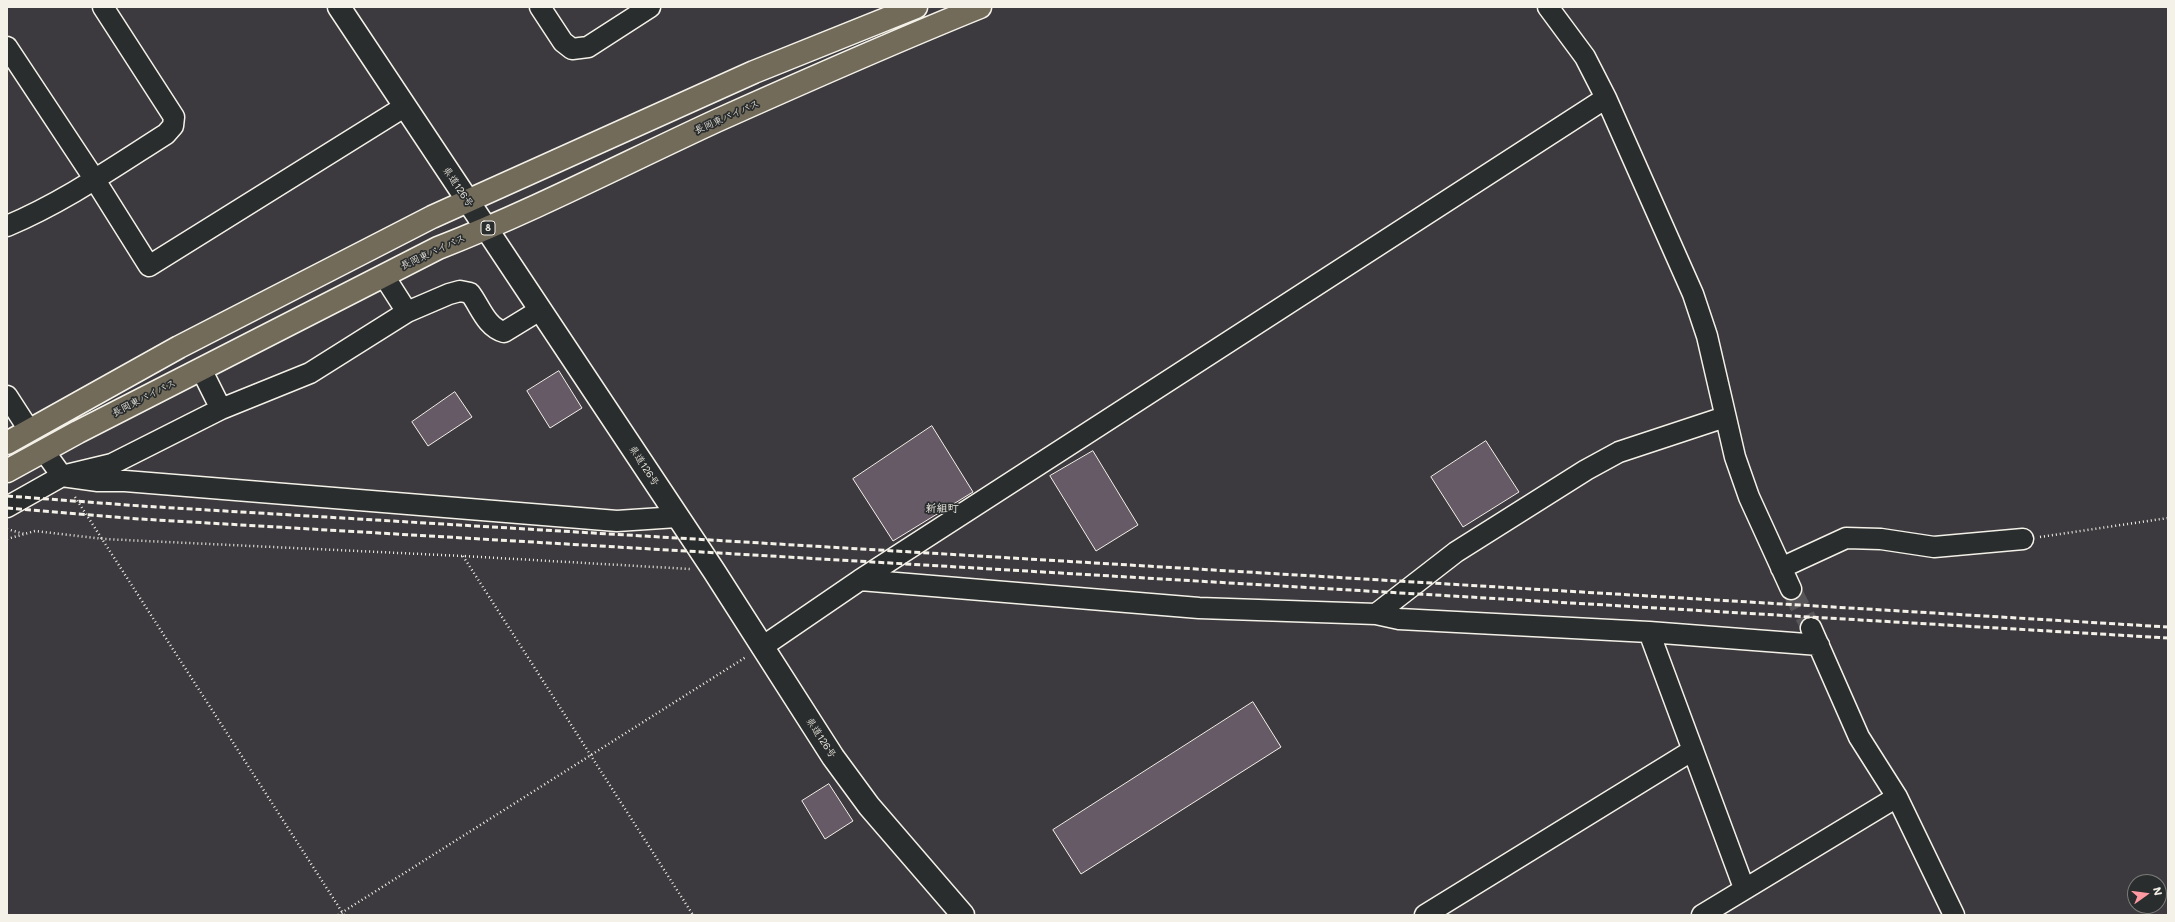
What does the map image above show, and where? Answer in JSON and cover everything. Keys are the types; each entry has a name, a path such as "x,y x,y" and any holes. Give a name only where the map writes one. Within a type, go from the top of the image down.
{"highway":[{"path":"7,443 179,347 432,217 754,72 916,7"},
{"name":"長岡東バイパス","path":"7,471 201,369 438,248 486,229 716,122 895,42 980,7"}],"main road":[{"name":"県道126号","path":"339,7 714,571 833,757 869,806 963,915"}],"street":[{"path":"7,226 56,203 96,180 166,134 173,126 174,116 103,7"},
{"path":"540,7 564,42 572,49 588,47 650,7"},
{"path":"1548,7 1586,57 1606,98 1693,294 1707,336 1735,457 1749,497 1791,589"},
{"path":"7,48 96,180 149,266 404,106"},
{"path":"762,647 860,580 1606,98"},
{"path":"384,276 407,312"},
{"path":"7,507 62,476 112,464 221,408 310,373 407,312 449,294 460,291 470,293 495,330 504,332 540,310"},
{"path":"201,369 221,408"},
{"path":"7,396 29,430"},
{"path":"1376,614 1456,552 1586,470 1619,452 1725,417"},
{"path":"44,451 62,476 98,481 125,481 617,520 678,517"},
{"path":"1781,568 1846,538 1881,539 1934,547 2024,539"},
{"path":"860,580 1199,608 1376,614 1399,619 1649,632 1815,637 1859,737 1897,797 1954,915"},
{"path":"1649,632 1744,888"},
{"path":"1425,915 1693,750"},
{"path":"1702,915 1744,888 1897,797"}],"path":[{"path":"62,476 104,539 344,914"},
{"path":"2024,539 2069,534 2092,528 2168,518"},
{"path":"7,529 24,534"},
{"path":"7,539 35,531 104,539 463,556 714,571"},
{"path":"463,556 693,915"},
{"path":"338,915 344,914 762,647"}],"building":[{"path":"559,371 582,408 550,428 527,391"},
{"path":"455,392 472,417 428,446 412,422"},
{"path":"932,426 973,492 893,541 853,479"},
{"path":"1486,441 1519,492 1463,527 1431,477"},
{"path":"1093,451 1138,525 1096,551 1050,476"},
{"path":"1253,702 1281,747 1081,874 1053,830"},
{"path":"829,784 853,821 825,839 802,801"}],"tunnel":[{"path":"1791,589 1811,628"}],"railway":[{"path":"7,496 141,506 2168,627"},
{"path":"7,508 140,519 2168,638"}],"district":[{"name":"新組町","path":"942,509"}]}
